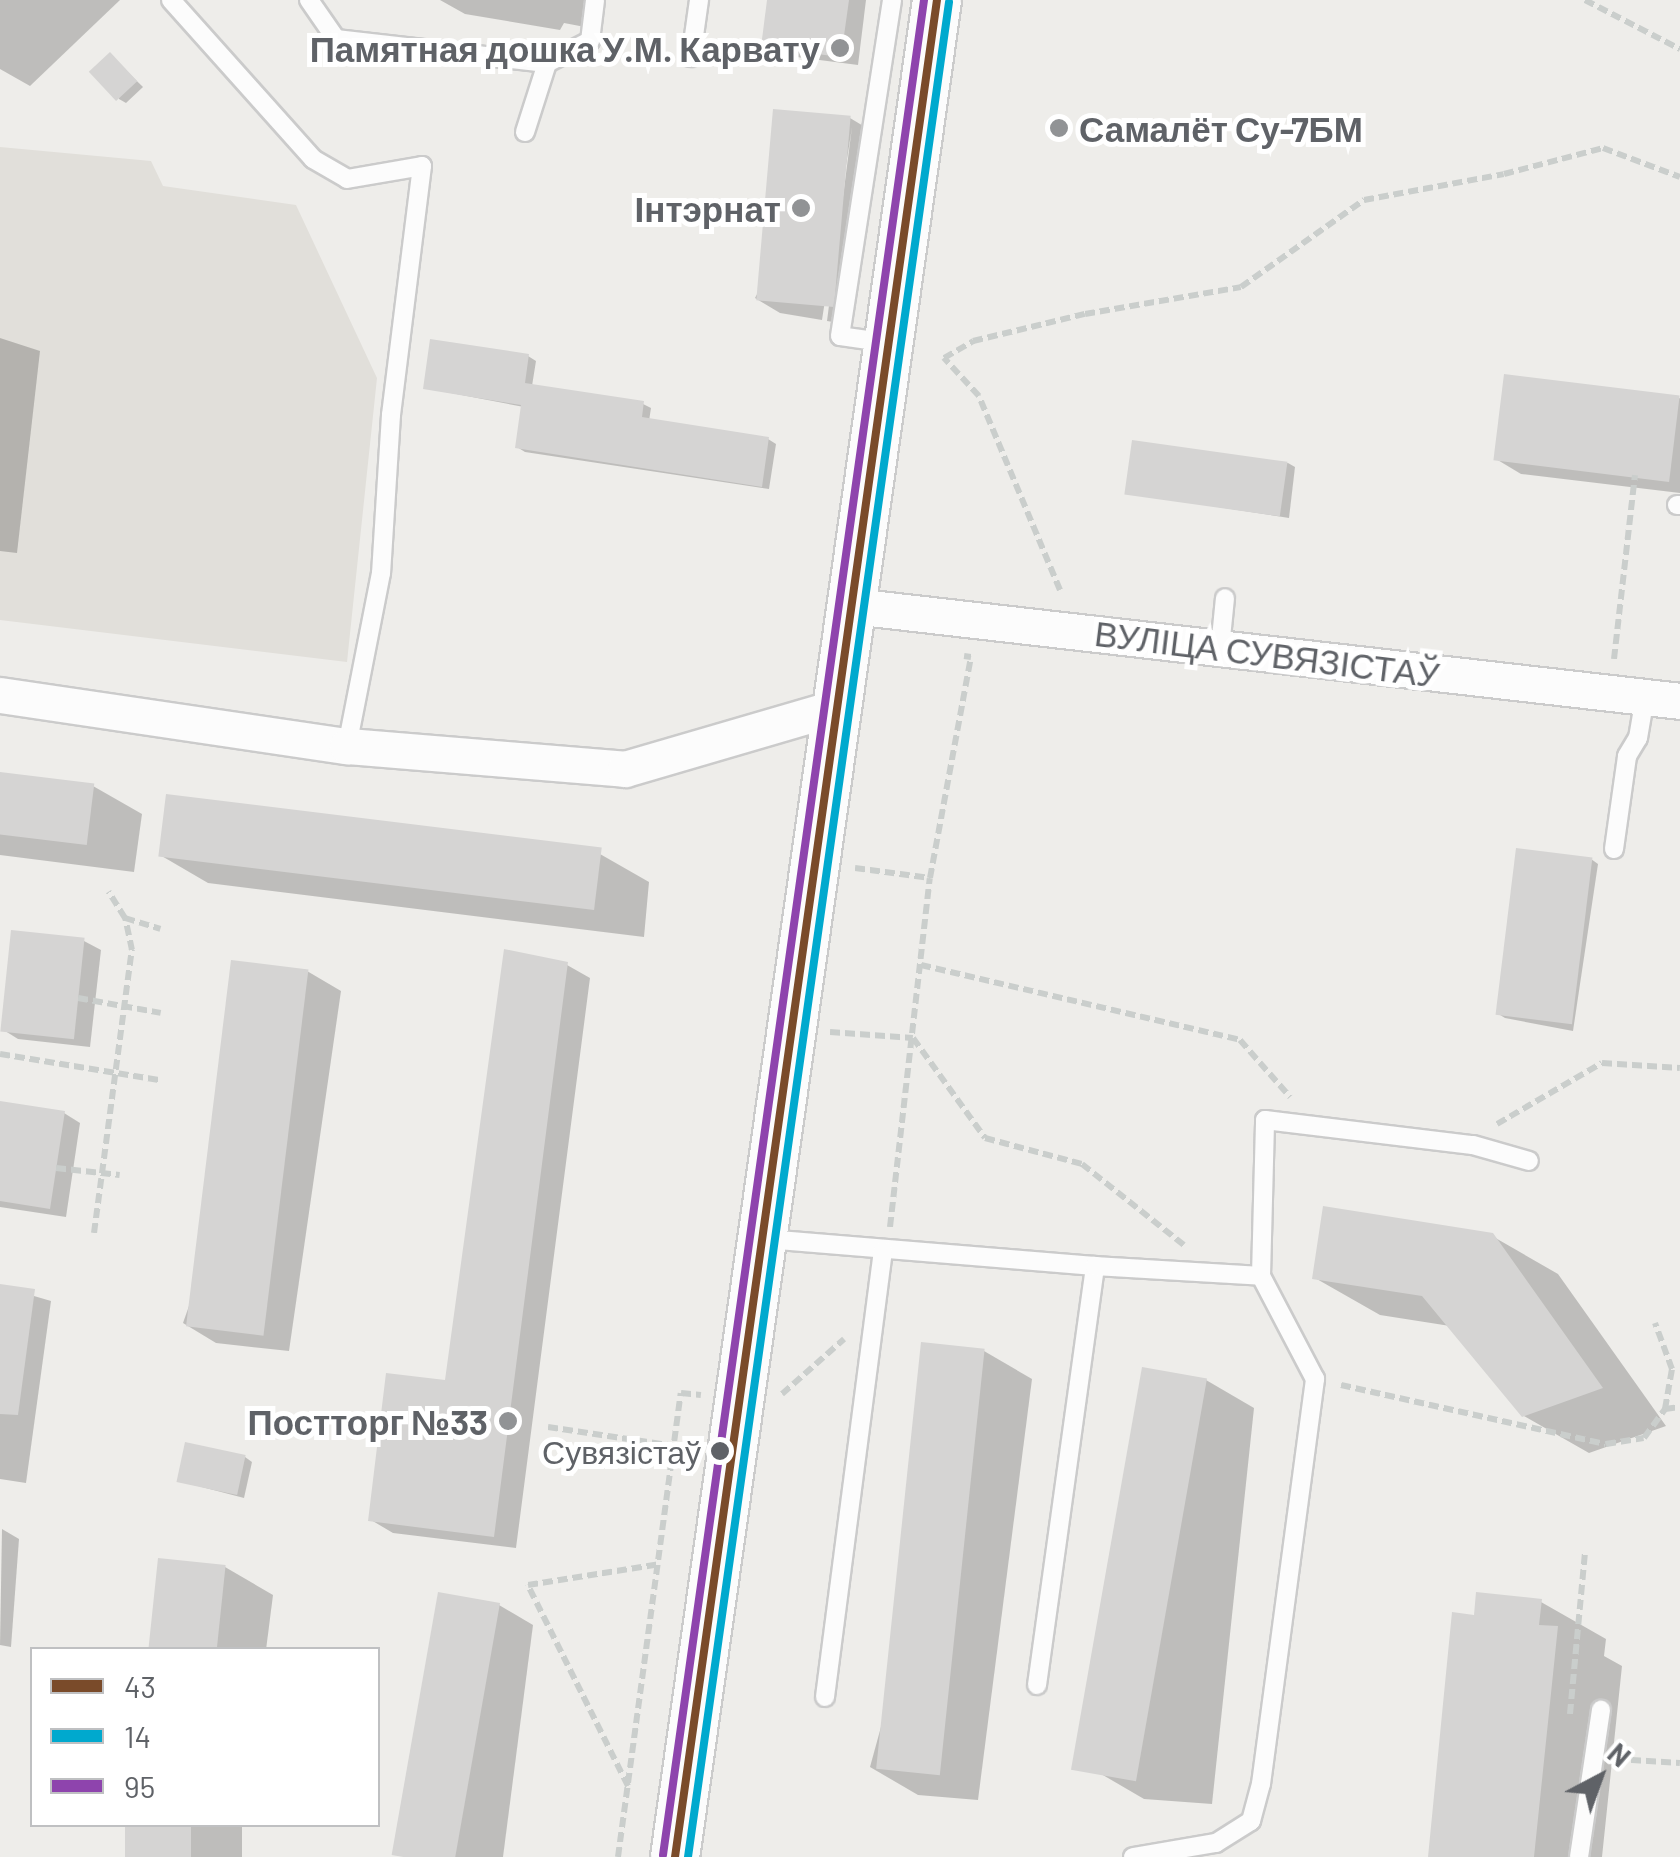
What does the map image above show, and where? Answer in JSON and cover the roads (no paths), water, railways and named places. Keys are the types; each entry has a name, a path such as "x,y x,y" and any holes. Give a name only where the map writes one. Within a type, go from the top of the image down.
{"street":[{"path":"675,1857 730,1456 766,1239 937,0"},
{"name":"ВУЛІЦА СУВЯЗІСТАЎ","path":"854,606 1663,699"},
{"path":"0,696 348,746 625,769 840,706"}],"lane":[{"path":"171,0 314,159 347,179 422,166 391,415 382,573 348,746"},
{"path":"309,0 336,39 548,63 590,40 595,0"},
{"path":"690,57 699,0"},
{"path":"890,343 840,336 892,0"},
{"path":"525,132 548,63"},
{"path":"1220,648 1225,598"},
{"path":"1614,850 1627,756 1663,699"},
{"path":"1133,1857 1216,1844 1250,1820 1262,1784 1315,1379 1261,1276 1264,1120 1472,1144 1529,1161"},
{"path":"766,1239 883,1251 1261,1276"},
{"path":"825,1697 883,1251"},
{"path":"1037,1685 1095,1266"},
{"path":"1579,1857 1601,1710"}],"place":[{"name":"Памятная дошка У.М. Карвату","path":"840,48"},
{"name":"Самалёт Су-7БМ","path":"1059,128"},
{"name":"Інтэрнат","path":"801,208"},
{"name":"Постторг №33","path":"508,1421"},
{"name":"Сувязістаў","path":"720,1451"}]}
